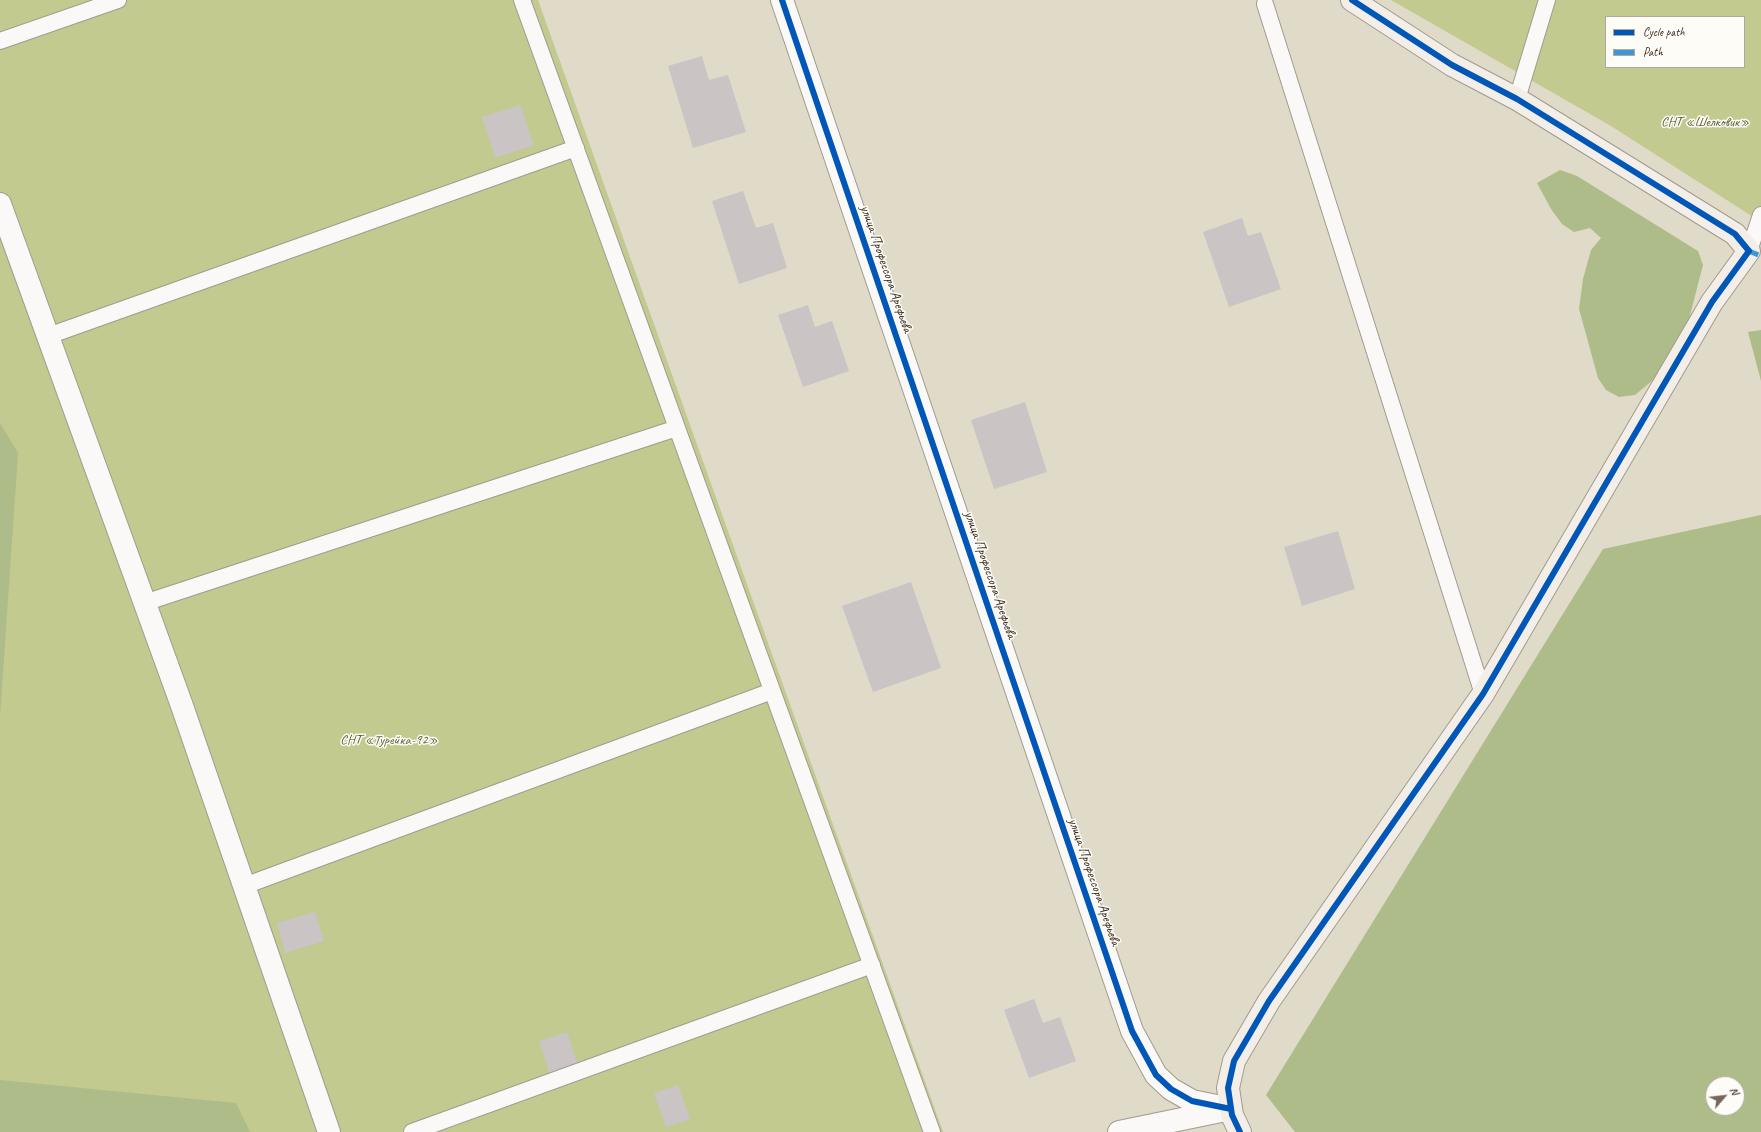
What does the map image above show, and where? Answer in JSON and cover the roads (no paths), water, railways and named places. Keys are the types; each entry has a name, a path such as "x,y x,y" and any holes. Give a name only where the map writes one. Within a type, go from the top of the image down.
{"street":[{"name":"улица Профессора Арефьева","path":"782,0 1132,1031 1156,1075 1172,1090 1192,1101 1231,1109"},
{"path":"1240,1132 1231,1109 1228,1088 1234,1061 1269,1001 1483,694 1708,309 1749,251 1735,234 1517,99 1452,65 1352,0"},
{"path":"0,204 144,603 329,1132"},
{"path":"1119,1132 1231,1109"}],"lane":[{"path":"0,41 118,0"},
{"path":"522,0 932,1132"},
{"path":"1517,99 1547,0"},
{"path":"1265,4 1483,694"},
{"path":"48,336 576,148"},
{"path":"1749,251 1761,215"},
{"path":"144,603 677,428"},
{"path":"244,886 772,691"},
{"path":"412,1132 872,965"}],"park label":[{"name":"СНТ «Шелковик»","path":"1705,122"},
{"name":"СНТ «Турейка-92»","path":"389,740"}]}
